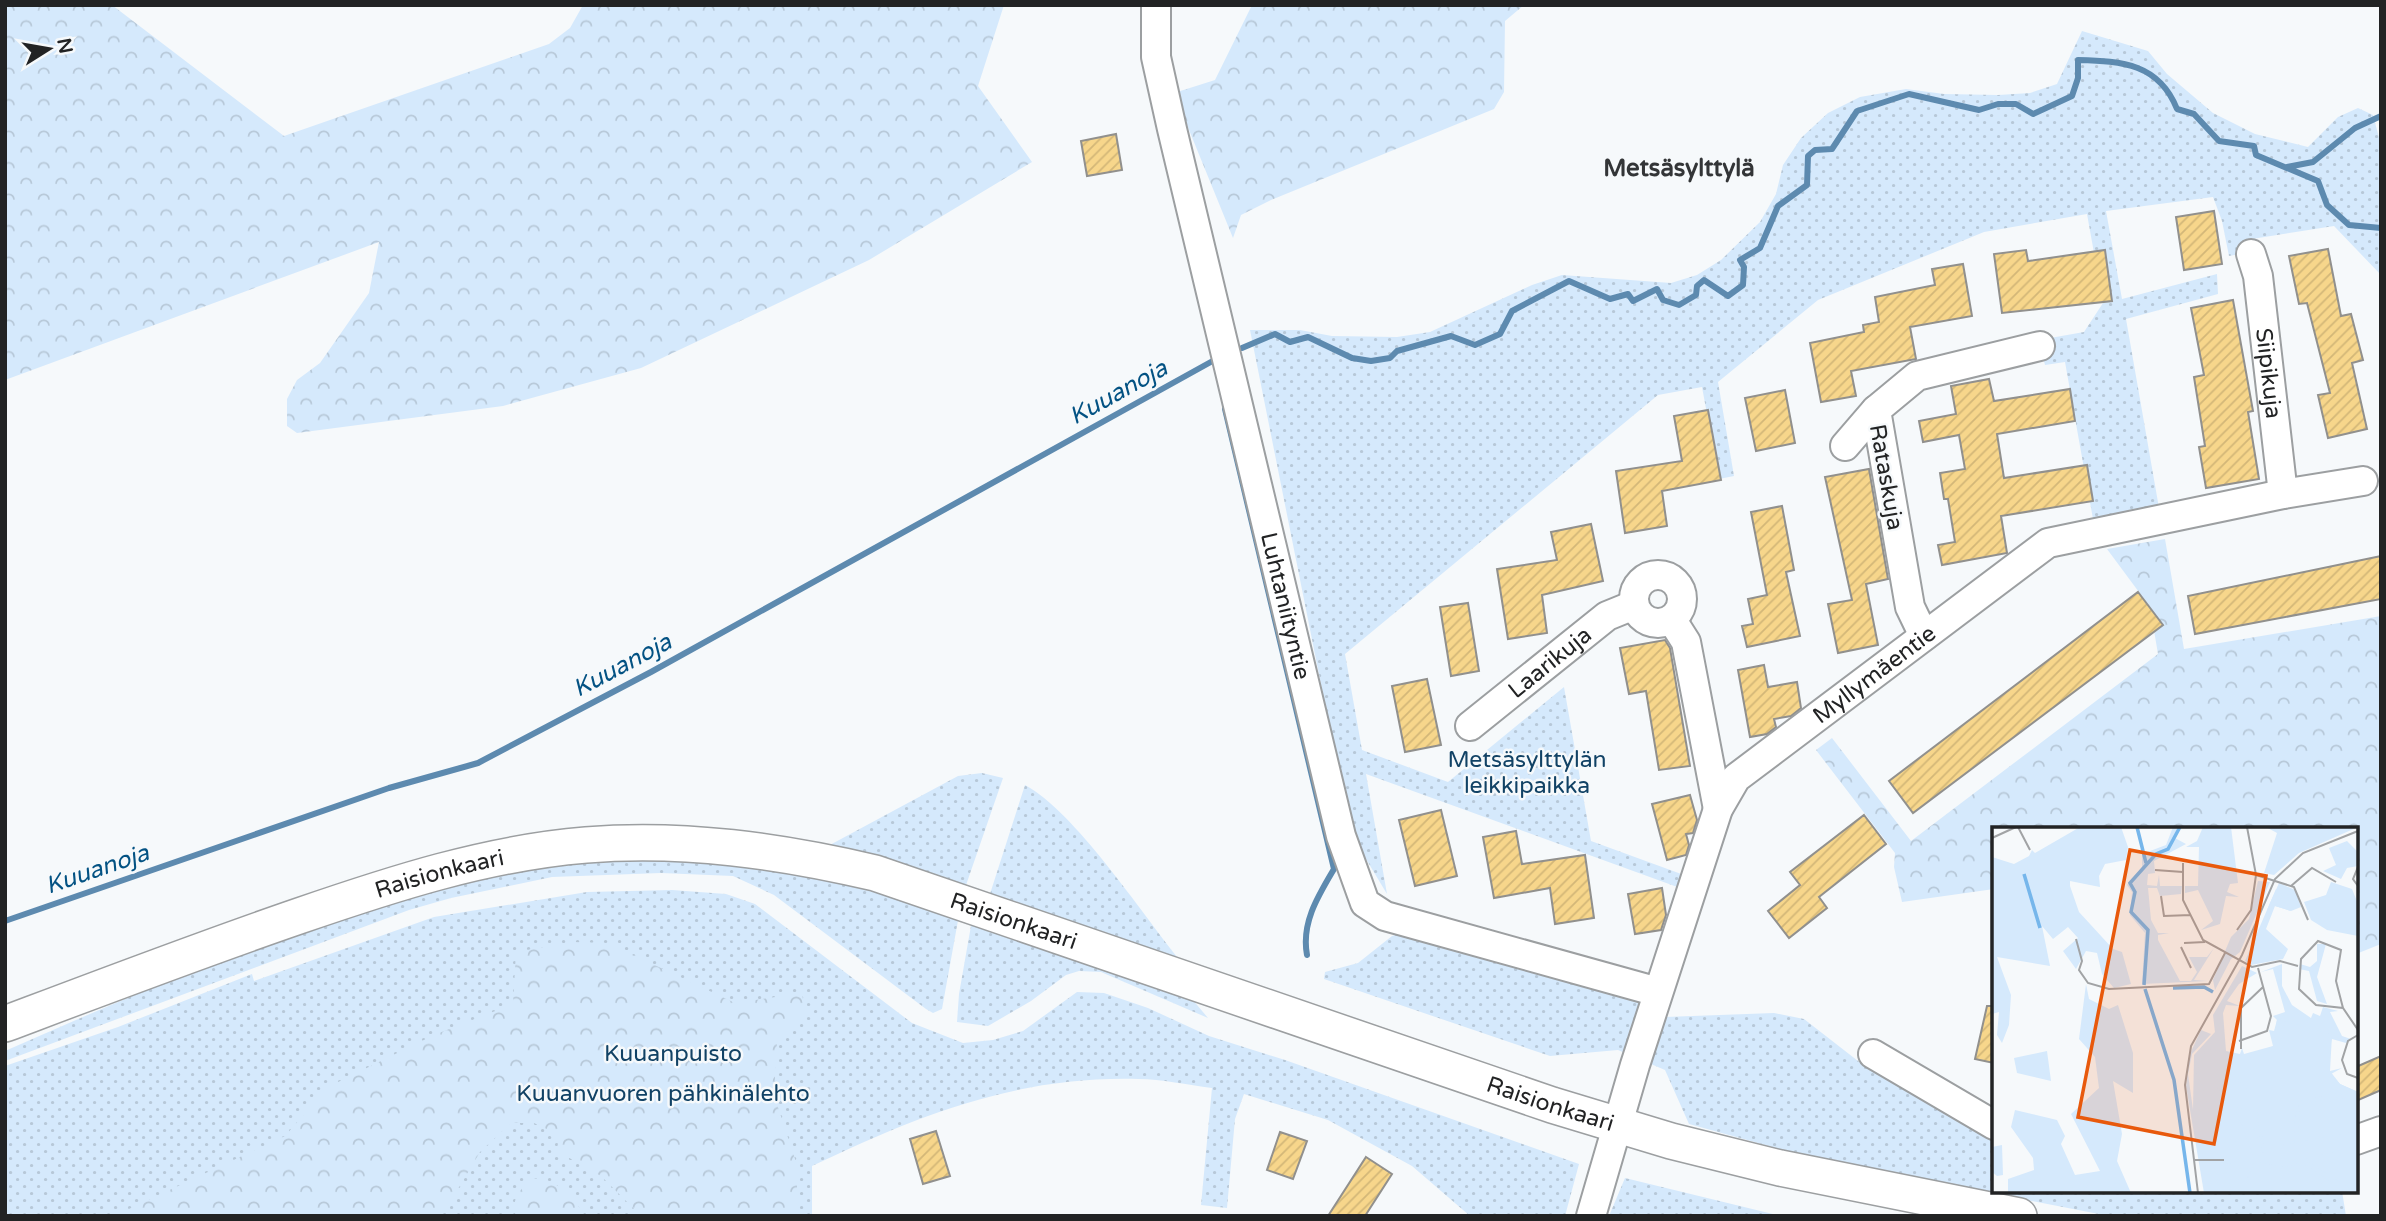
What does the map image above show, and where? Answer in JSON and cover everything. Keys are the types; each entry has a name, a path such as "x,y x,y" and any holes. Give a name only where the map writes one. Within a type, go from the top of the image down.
{"main road":[{"name":"Raisionkaari","path":"5,1024 251,933 456,867 517,854 587,845 673,844 805,857 876,873 1292,1017 1618,1125 1780,1168 2019,1216"}],"street":[{"name":"Luhtaniityntie","path":"1156,5 1156,57 1172,129 1341,835 1365,903 1385,916 1658,992"},
{"name":"Siipikuja","path":"2251,254 2258,276 2283,494"},
{"name":"Rataskuja","path":"1924,636 1910,607 1876,410 1917,376 2040,346"},
{"path":"1845,446 1876,410"},
{"name":"Myllymäentie","path":"1591,1216 1658,992 1718,809 1736,778 2048,543 2283,494 2363,481"},
{"path":"1666,576 1678,586 1683,600 1672,620 1657,624 1643,618 1634,605 1636,591 1644,579 1666,576"},
{"name":"Laarikuja","path":"1470,726 1607,616 1634,605"},
{"path":"1672,620 1686,642 1718,809"},
{"path":"1873,1054 1992,1124"},
{"path":"2358,1139 2381,1131"}],"green space":[{"path":"5,5 112,5 284,136 549,44 570,28 583,5 1004,5 978,86 1032,162 869,260 641,368 503,406 297,433 287,426 287,399 297,380 320,363 369,293 379,242 5,380"},
{"path":"1252,5 1524,5 1505,21 1504,92 1494,109 1271,200 1241,215 1233,238 1174,93 1215,80"},
{"name":"Metsäsylttylän leikkipaikka","path":"2082,31 2148,51 2167,74 2213,113 2255,134 2308,147 2338,117 2358,108 2373,115 2381,145 2381,275 2334,226 2252,239 2254,251 2229,256 2222,221 2213,197 2106,211 2122,299 2217,274 2218,294 2126,319 2159,508 2093,519 2065,362 2045,365 2039,340 2084,332 2103,303 2087,214 1984,232 1818,300 1718,382 1734,476 1719,479 1702,387 1658,395 1345,654 1362,750 1448,782 1564,687 1591,841 1684,875 1680,888 1366,774 1387,894 1351,834 1250,330 1300,330 1332,336 1397,337 1430,332 1532,285 1562,275 1671,283 1697,275 1721,260 1760,222 1776,194 1783,165 1801,138 1828,113 1860,97 1906,89 1944,94 2030,93 2057,84"},
{"path":"2165,539 2184,649 2381,616 2381,944 2358,953 2358,827 1992,827 1992,889 1902,902 1894,867 1895,853 1816,750 1832,738 1911,841 2158,654 2150,607 2107,549"},
{"path":"982,773 1003,778 965,888 828,846 958,776"},
{"path":"1025,785 1044,798 1085,839 1178,958 989,897"},
{"path":"660,856 772,865 959,915 942,1009 933,1013 926,1009 774,895 733,876 661,873 552,877 451,898 409,910 5,1061 5,1051 201,968 267,943 401,899 470,880 553,862"},
{"name":"Kuuanpuisto","path":"672,890 726,894 755,904 912,1023 963,1043 993,1040 1023,1031 1077,992 1104,993 1148,1008 1209,1036 1285,1060 1579,1164 1565,1216 1470,1216 1412,1166 1328,1120 1244,1094 1235,1119 1227,1208 1201,1205 1212,1088 1138,1079 1051,1084 1009,1092 969,1102 891,1130 812,1166 812,1216 5,1216 5,1066 118,1027 252,974 254,981 434,917 587,892"},
{"path":"972,920 1192,999 1208,1018 1101,972 1079,971 1066,975 1031,1001 988,1026 957,1022"},
{"path":"1410,931 1652,1007 1665,1017 1774,1013 1804,1019 1867,1068 1992,1140 1992,1193 2342,1193 2346,1216 2109,1216 1816,1159 1689,1124 1665,1070 1618,1050 1550,1056 1324,979 1325,972 1358,963 1392,936"},
{"name":"Kuuanvuoren pähkinälehto","path":"571,942 608,943 735,1003 802,993 805,1013 777,1041 774,1095 797,1165 797,1216 641,1216 601,1176 557,1151 559,1135 534,1123 511,1123 480,1152 446,1209 434,1216 114,1216 285,1136 328,1087 434,1035 513,1004 516,952"},
{"path":"532,1178 557,1185 575,1201 585,1216 516,1216 516,1199"},
{"path":"1625,1178 1781,1216 1609,1216"}],"building":[{"path":"1116,134 1122,170 1087,176 1081,141"},
{"path":"2214,211 2222,264 2184,270 2176,217"},
{"path":"2328,249 2341,316 2351,314 2363,360 2352,363 2367,429 2328,438 2318,395 2330,393 2307,303 2299,304 2289,256"},
{"path":"2026,250 2028,261 2105,250 2112,301 2002,313 1994,254"},
{"path":"1963,264 1972,316 1910,327 1916,359 1851,371 1856,396 1821,402 1810,343 1864,332 1863,325 1879,322 1875,297 1935,285 1932,269"},
{"path":"2233,300 2253,411 2248,412 2259,479 2206,488 2199,447 2205,446 2194,377 2204,375 2191,308"},
{"path":"1989,379 1994,401 2070,389 2075,421 1997,434 2004,478 2087,465 2093,501 2001,516 2007,553 1942,565 1938,545 1955,542 1948,499 1944,499 1940,473 1965,469 1959,435 1923,442 1919,421 1956,414 1951,386"},
{"path":"1785,390 1795,443 1756,451 1745,398"},
{"path":"1708,410 1721,480 1662,491 1667,526 1625,533 1616,471 1682,461 1674,416"},
{"path":"1869,469 1888,579 1866,584 1878,645 1838,653 1828,604 1852,600 1825,477"},
{"path":"1782,506 1794,570 1786,572 1800,636 1747,647 1742,626 1753,624 1748,599 1767,595 1751,512"},
{"path":"1591,524 1603,581 1542,595 1547,633 1508,639 1497,569 1557,560 1551,532"},
{"path":"2381,556 2381,599 2195,634 2188,596"},
{"path":"2138,592 2163,625 1913,813 1889,781"},
{"path":"1468,603 1479,671 1451,676 1440,607"},
{"path":"1665,640 1670,648 1690,766 1659,770 1646,691 1629,694 1620,648"},
{"path":"1764,665 1768,687 1797,682 1801,708 1791,716 1774,719 1776,727 1767,734 1750,737 1738,670"},
{"path":"1427,679 1441,745 1405,752 1392,686"},
{"path":"1690,795 1697,820 1693,833 1686,834 1689,845 1686,855 1667,860 1652,804"},
{"path":"1441,810 1457,876 1415,886 1399,820"},
{"path":"1864,815 1886,844 1819,897 1827,908 1789,938 1768,911 1800,885 1790,872"},
{"path":"1516,831 1522,864 1585,855 1594,918 1555,924 1550,888 1494,898 1483,837"},
{"path":"1662,888 1666,915 1661,930 1635,934 1628,894"},
{"path":"1987,1006 1992,1006 1992,1063 1975,1059"},
{"path":"2381,1056 2381,1090 2358,1100 2358,1066"},
{"path":"936,1131 950,1176 923,1184 910,1139"},
{"path":"1280,1132 1307,1141 1293,1179 1267,1170"},
{"path":"1366,1157 1392,1174 1365,1216 1328,1216"}],"waterway":[{"name":"Kuuanoja","path":"1242,348 1275,334 1290,342 1308,337 1352,358 1371,361 1390,358 1397,351 1451,336 1475,345 1500,334 1512,311 1569,281 1610,299 1628,294 1633,301 1657,289 1663,300 1679,305 1696,295 1697,286 1704,280 1728,296 1743,285 1744,267 1740,260 1760,248 1778,206 1807,185 1808,156 1815,150 1832,149 1857,111 1909,94 1979,110 1998,104 2016,104 2033,114 2072,96 2078,78 2078,60 2124,64 2150,74 2160,82 2177,109 2194,114 2219,141 2254,146 2256,155 2318,181 2327,205 2349,225 2381,228"},
{"path":"2287,167 2313,162 2355,128 2381,116"},
{"name":"Kuuanoja","path":"5,921 389,788 478,763 651,672 1218,358"},
{"path":"1225,409 1334,869 1309,921 1306,932 1307,955"}],"district":[{"name":"Metsäsylttylä","path":"1679,168"}]}
